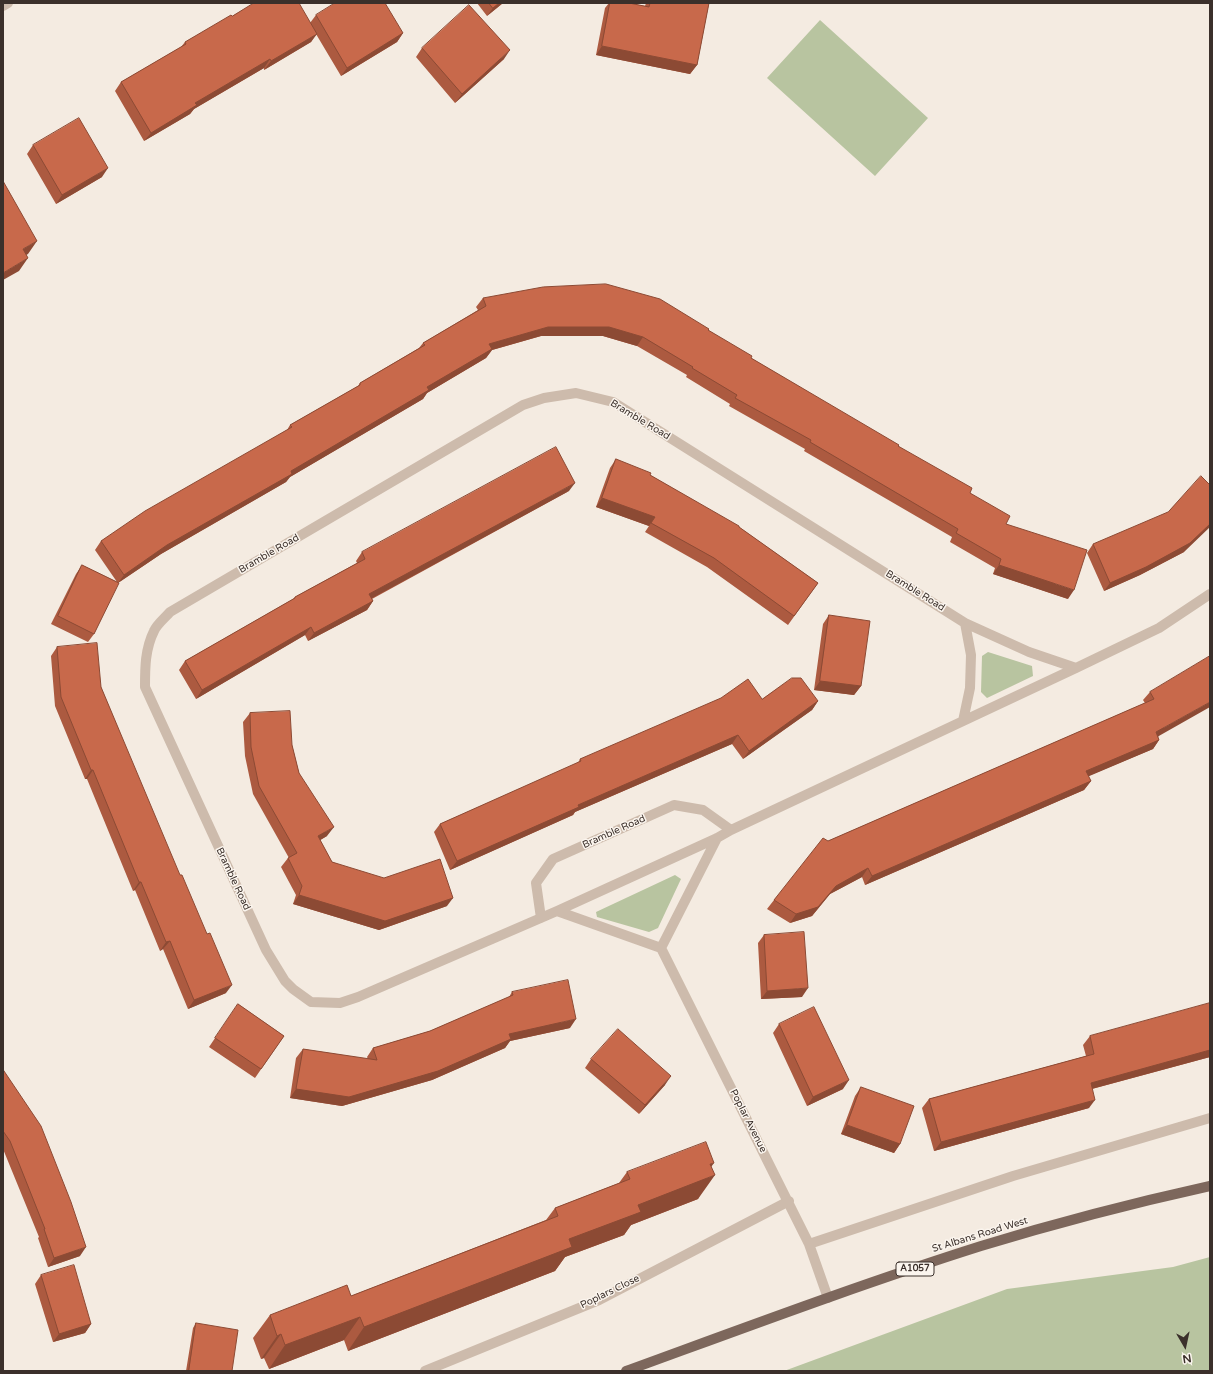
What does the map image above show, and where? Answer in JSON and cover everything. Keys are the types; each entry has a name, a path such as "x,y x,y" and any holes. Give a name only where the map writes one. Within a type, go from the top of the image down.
{"main road":[{"name":"St Albans Road West","path":"626,1371 828,1298 981,1246 1134,1203 1210,1186"}],"street":[{"path":"3,6 8,3"},
{"name":"Bramble Road","path":"1076,668 1029,652 965,623 613,402 576,392 544,398 523,405 170,612 154,630 145,662 145,687 266,950 285,981 311,1002 340,1003 358,997 557,911 717,838 731,830 1076,668 1159,628 1210,594"},
{"path":"963,721 970,688 971,655 965,623"},
{"name":"Bramble Road","path":"541,918 536,883 553,859 674,805 703,810 731,830"},
{"path":"557,911 661,948 717,838"},
{"name":"Poplar Avenue","path":"661,948 789,1201 809,1244 828,1298"},
{"path":"809,1244 1014,1176 1210,1118"},
{"name":"Poplars Close","path":"425,1371 599,1300 789,1201"}],"green space":[{"path":"820,20 928,118 875,176 767,78"},
{"path":"988,652 1032,666 1033,676 987,698 981,692 982,656"},
{"path":"675,875 681,879 658,928 649,932 597,917 596,912"},
{"path":"1210,1257 1210,1371 784,1371 1007,1289 1173,1267"}],"building":[{"path":"254,3 299,3 317,34 271,61 270,59 195,103 197,105 151,133 121,82 186,44 185,42"},
{"path":"335,3 385,3 403,33 347,68 316,15"},
{"path":"489,3 499,3 493,8"},
{"path":"610,3 629,3 649,7 650,3 709,3 697,65 602,46"},
{"path":"469,5 510,50 462,94 422,48"},
{"path":"79,118 108,168 62,195 33,145"},
{"path":"3,181 37,241 23,249 28,258 3,273"},
{"path":"606,284 660,299 752,356 751,358 899,445 898,446 972,488 970,493 1010,516 1006,524 1087,550 1074,590 999,565 1001,559 956,533 958,529 810,442 811,440 735,398 737,395 692,368 693,367 643,337 609,327 548,327 489,344 492,349 427,387 429,390 291,471 292,474 167,545 124,575 101,541 145,511 292,427 290,425 360,385 360,383 425,345 423,343 486,306 483,298 543,287"},
{"path":"556,447 575,483 369,594 373,601 314,633 311,627 202,690 185,661 295,597 365,559 362,552"},
{"path":"616,459 651,473 650,475 739,526 818,583 794,616 714,558 651,523 655,517 602,498"},
{"path":"1201,476 1210,485 1210,524 1190,543 1146,567 1110,583 1093,544 1168,512"},
{"path":"82,565 119,583 94,634 58,616"},
{"path":"829,615 870,621 861,686 820,681"},
{"path":"97,643 101,687 180,875 182,875 207,934 210,933 232,985 194,1000 170,941 166,942 141,882 139,882 61,697 57,647"},
{"path":"1210,656 1210,702 1156,732 1159,740 1086,771 1091,781 872,876 868,868 836,886 818,907 796,914 774,900 823,838 828,841 1154,699 1150,692"},
{"path":"792,678 801,678 818,701 749,751 738,735 578,805 579,807 457,861 440,824 581,761 580,759 721,698 748,679 762,699"},
{"path":"290,711 292,745 299,773 334,827 318,836 332,862 384,878 440,859 453,898 385,921 299,895 302,886 288,858 297,853 259,786 251,747 250,713"},
{"path":"804,932 808,988 767,991 764,935"},
{"path":"568,980 576,1019 509,1034 511,1039 438,1071 349,1097 296,1089 303,1049 377,1060 373,1048 430,1031 513,995 512,992"},
{"path":"1210,1003 1210,1050 1091,1083 1095,1100 941,1142 929,1099 1094,1054 1090,1036"},
{"path":"238,1004 284,1036 261,1069 215,1038"},
{"path":"814,1007 849,1080 813,1097 779,1024"},
{"path":"618,1029 671,1076 645,1105 591,1059"},
{"path":"4,1071 41,1126 71,1202 86,1247 54,1258 45,1229 10,1141 3,1131"},
{"path":"861,1087 914,1106 900,1144 847,1125"},
{"path":"706,1142 714,1163 710,1164 715,1175 638,1205 641,1212 569,1239 572,1247 364,1327 360,1317 285,1345 281,1334 277,1336 270,1315 347,1285 351,1296 558,1216 555,1208 630,1179 627,1172"},
{"path":"74,1265 91,1324 59,1334 41,1275"},
{"path":"196,1323 238,1330 232,1371 189,1371"}]}
